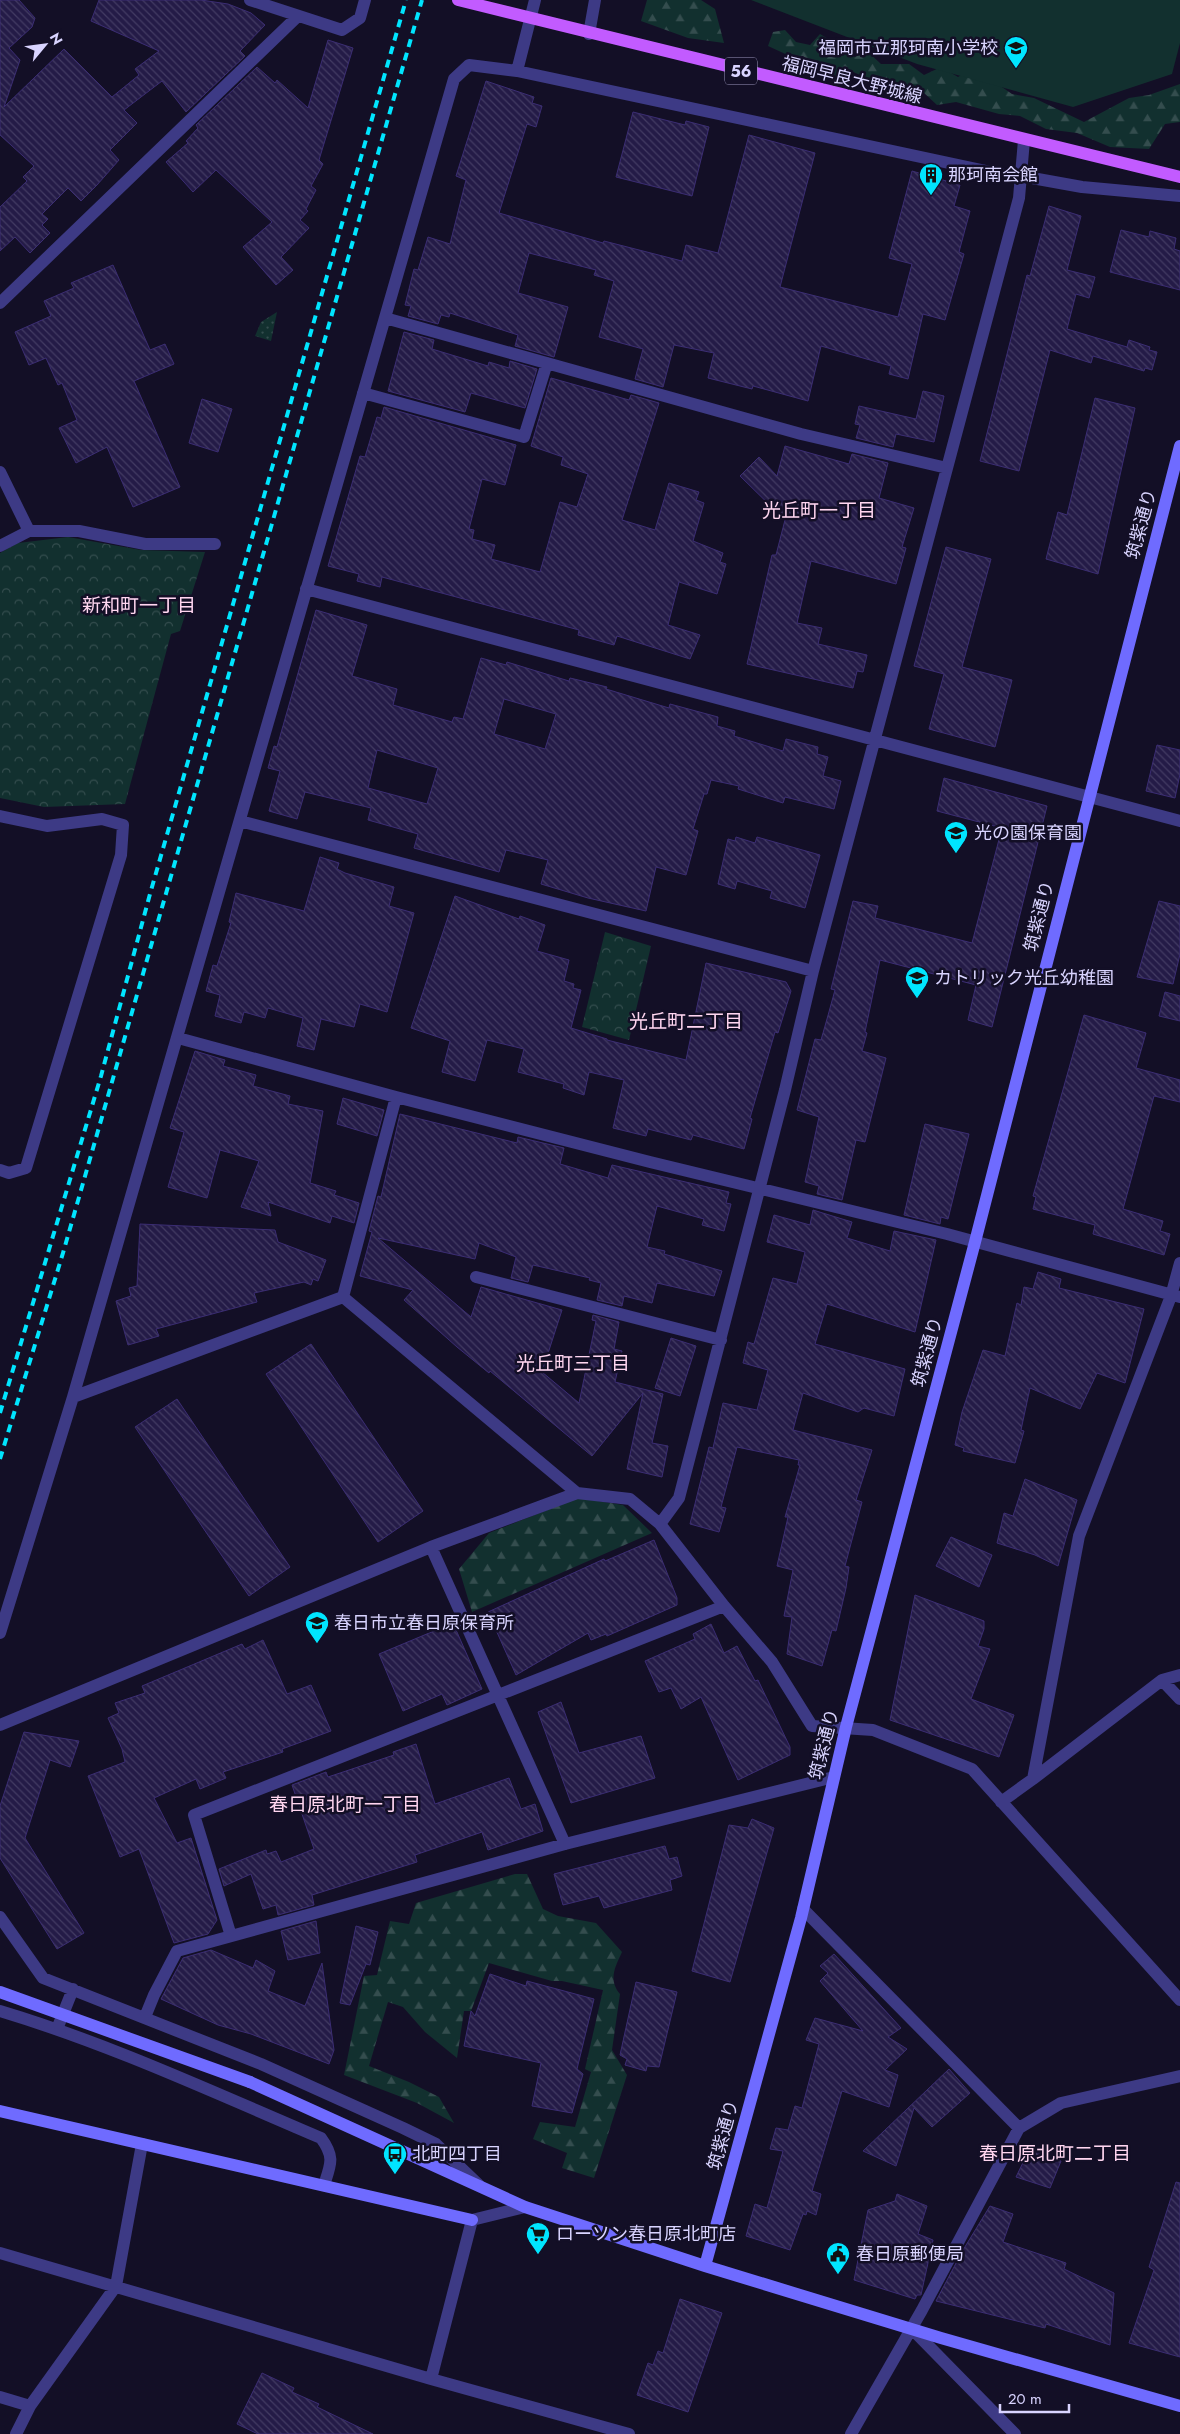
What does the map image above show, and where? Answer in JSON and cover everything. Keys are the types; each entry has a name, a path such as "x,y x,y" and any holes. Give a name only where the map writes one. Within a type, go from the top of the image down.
{"main road":[{"name":"福岡早良大野城線","path":"458,0 589,34 1180,178"}],"street":[{"path":"250,0 342,30 360,18 365,0"},
{"path":"517,71 535,0"},
{"path":"589,34 595,0"},
{"path":"0,303 298,16"},
{"path":"0,1633 73,1397 178,1038 454,79 469,65 517,71 1005,175 1022,176 1082,187 1180,196"},
{"path":"660,1524 679,1498 722,1340 758,1187 785,1090 813,971 1019,198 1024,140"},
{"path":"385,318 801,434 946,468"},
{"path":"363,393 524,436 547,363"},
{"name":"筑紫通り","path":"705,2266 803,1909 846,1727 1180,446"},
{"path":"0,472 29,532"},
{"path":"0,546 29,532 79,531 145,544 216,544"},
{"path":"306,589 1088,795 1180,821"},
{"path":"0,816 47,826 102,819 123,825 121,855 26,1168 9,1173 0,1170"},
{"path":"240,822 813,971"},
{"path":"178,1038 396,1097 974,1242 1176,1296"},
{"path":"342,1297 396,1097"},
{"path":"1033,1779 1079,1536 1176,1296 1180,1263"},
{"path":"476,1277 722,1340"},
{"path":"73,1397 342,1297"},
{"path":"342,1297 577,1493"},
{"path":"0,1725 431,1547 577,1493 630,1499 660,1524 724,1606 772,1662 812,1726 873,1730 972,1769 1180,2000"},
{"path":"431,1547 565,1844"},
{"path":"231,1936 194,1815 724,1606"},
{"path":"1001,1802 1162,1680 1180,1675"},
{"path":"1162,1680 1180,1699"},
{"path":"145,2017 177,1951 565,1844 834,1777"},
{"path":"803,1909 1019,2128"},
{"path":"1,1919 44,1978 261,2064 436,2144 485,2191"},
{"path":"58,2029 73,1989"},
{"path":"0,1992 250,2082 485,2191 525,2207 705,2266 1180,2406"},
{"path":"0,2011 58,2029 183,2079 321,2138 330,2150 332,2164 324,2185"},
{"path":"851,2434 911,2328 1019,2128 1061,2103 1180,2076"},
{"path":"0,2111 472,2220 525,2207"},
{"path":"16,2434 30,2406 116,2286 142,2144"},
{"path":"431,2379 472,2220"},
{"path":"0,2253 431,2379 629,2434"},
{"path":"911,2328 1015,2434"},
{"path":"0,2397 30,2406"}],"green space":[{"path":"647,0 701,0 715,9 724,43 688,38 641,21"},
{"name":"福岡市立那珂南小学校","path":"751,0 1180,0 1180,43 1172,74 1073,107 917,64"},
{"path":"785,30 796,42 810,45 820,34 855,57 867,51 881,64 909,64 924,75 941,67 958,77 974,68 1012,94 1034,98 1084,122 1129,98 1149,95 1180,84 1180,122 1165,124 1149,149 1110,147 1077,133 1046,129 1020,116 999,114 956,102 937,105 923,92 913,94 876,77 871,80 849,70 834,81 803,56 792,57 768,46 773,32"},
{"path":"277,312 271,341 255,336 261,322"},
{"path":"68,537 141,550 205,552 180,631 171,634 125,804 44,807 0,798 0,553 18,543"},
{"path":"605,932 651,946 629,1040 582,1027"},
{"path":"578,1498 623,1505 652,1533 472,1612 459,1569 489,1533"},
{"path":"515,1874 527,1874 543,1909 558,1916 596,1923 622,1952 614,1973 614,1984 620,1994 612,2050 627,2075 594,2178 562,2168 567,2153 533,2139 540,2122 575,2127 591,2072 585,2069 603,1990 562,1981 552,1981 489,1963 471,2011 464,2011 457,2058 425,2032 403,2007 388,2002 369,2066 409,2082 439,2097 454,2123 417,2103 344,2075 364,1976 377,1975 390,1921 409,1924 416,1903"}],"building":[{"path":"0,0 19,0 35,18 32,27 9,48 20,60 4,107 64,49 112,97 139,75 135,69 159,51 91,21 99,0 201,0 228,4 251,13 265,25 240,51 245,56 186,112 162,81 124,110 137,123 110,150 119,160 81,201 68,188 42,214 48,219 42,225 50,233 30,253 15,237 0,251 0,207 27,181 23,177 34,166 0,135"},
{"path":"328,40 353,48 319,160 323,164 311,186 316,190 306,209 308,211 300,220 309,228 281,257 293,270 276,285 243,247 272,222 216,170 193,192 166,162 188,143 186,141 198,128 196,125 257,67 275,83 277,80 308,108"},
{"path":"486,81 534,97 532,103 542,106 536,127 527,124 499,213 603,243 604,241 682,261 686,245 718,253 749,135 815,153 780,287 898,317 912,264 889,258 912,171 960,185 954,206 970,211 959,252 964,254 945,320 923,314 908,379 889,374 891,366 821,346 808,401 753,386 752,389 708,378 714,353 674,345 663,387 635,379 643,349 599,337 614,281 594,275 596,270 529,253 518,293 568,307 554,357 515,346 518,335 450,313 449,317 441,315 438,324 408,316 411,306 405,305 414,269 418,270 428,237 450,244 466,180 456,176"},
{"path":"633,112 685,125 686,121 709,127 692,196 616,177"},
{"path":"1049,206 1081,216 1067,270 1095,277 1089,298 1076,294 1067,329 1127,347 1129,340 1150,347 1149,350 1157,352 1152,370 1145,368 1144,371 1093,356 1091,363 1050,350 1019,471 980,461 1027,275 1030,276"},
{"path":"1121,230 1149,237 1150,231 1176,238 1174,249 1180,251 1180,290 1110,272"},
{"path":"113,265 150,350 165,344 174,364 134,381 180,487 133,507 107,447 76,463 59,428 77,420 62,383 58,385 46,358 29,365 15,332 51,316 44,301 74,288 71,283"},
{"path":"404,332 434,340 432,349 488,366 489,362 509,368 510,361 537,369 525,408 471,393 465,412 388,391"},
{"path":"551,378 629,400 631,395 659,403 622,520 655,530 669,483 699,492 696,500 704,503 693,541 723,553 720,562 726,564 717,594 679,582 668,625 700,635 690,659 617,636 614,645 578,635 579,630 382,577 380,587 357,581 359,574 328,566 360,456 365,457 377,417 381,418 384,407 516,445 505,485 482,479 469,529 474,530 472,539 495,545 491,559 540,572 560,502 577,507 588,474 561,465 563,457 531,446"},
{"path":"923,391 944,396 934,442 896,434 893,447 856,438 860,425 855,424 859,406 916,419"},
{"path":"1095,398 1135,408 1098,574 1046,559 1058,512 1067,515"},
{"path":"202,399 232,409 218,452 189,443"},
{"path":"785,446 849,464 852,454 888,463 879,498 914,508 902,547 906,548 896,584 811,561 797,623 822,628 818,644 867,655 863,672 857,671 853,688 747,664 772,555 776,555 785,520 740,476 759,457 777,476"},
{"path":"946,547 991,559 962,667 1012,680 995,747 929,729 944,674 914,666"},
{"path":"316,610 367,625 352,676 397,689 393,705 452,722 454,717 463,719 481,658 506,665 507,662 569,681 570,678 607,687 606,689 669,708 670,704 718,717 717,726 735,731 734,736 783,751 786,739 818,747 817,754 828,757 823,776 841,781 834,809 785,797 783,803 738,789 739,786 711,780 707,794 704,794 693,829 698,831 686,875 656,867 646,911 588,898 541,884 548,860 506,850 499,872 414,848 418,834 368,820 371,808 305,792 297,819 269,811 280,771 268,768 274,746 277,747","holes":["504,699 556,714 545,749 494,734","377,750 438,768 427,804 368,788"]},
{"path":"1157,745 1180,750 1180,774 1175,798 1146,791"},
{"path":"944,778 1047,806 992,1027 968,1020 976,985 880,960 862,1051 886,1058 865,1142 856,1140 842,1200 817,1194 819,1186 805,1182 819,1117 797,1110 815,1039 821,1040 835,990 831,989 853,901 878,906 875,918 972,943 1002,828 937,811"},
{"path":"736,837 755,843 757,837 820,855 805,908 770,898 772,891 737,881 735,889 718,884 728,839 735,841"},
{"path":"320,857 339,863 337,869 345,873 394,887 389,906 414,913 387,1012 360,1004 354,1027 321,1019 314,1050 297,1046 303,1018 268,1008 265,1018 244,1012 241,1023 215,1016 220,995 206,991 213,965 217,966 231,923 229,922 236,893 304,911"},
{"path":"455,896 519,919 520,916 545,925 537,951 569,960 564,981 574,984 573,988 581,990 571,1028 607,1040 686,1060 706,963 786,982 791,991 778,1033 775,1032 750,1118 752,1119 744,1149 693,1135 691,1140 648,1129 646,1136 613,1128 624,1080 589,1072 584,1095 563,1088 564,1084 518,1072 524,1049 487,1040 475,1081 442,1072 450,1041 411,1028"},
{"path":"1159,901 1180,906 1180,954 1173,984 1137,977"},
{"path":"1165,992 1180,996 1180,1021 1159,1016"},
{"path":"1084,1015 1146,1033 1136,1068 1180,1080 1180,1102 1154,1096 1123,1209 1163,1221 1160,1231 1170,1234 1164,1255 1093,1234 1095,1225 1033,1209 1036,1197 1033,1196"},
{"path":"195,1051 225,1060 223,1066 256,1075 253,1086 290,1096 288,1104 323,1111 310,1183 336,1191 334,1195 359,1203 354,1223 332,1216 330,1223 268,1202 271,1216 241,1207 259,1161 220,1150 207,1198 168,1187 184,1132 170,1128"},
{"path":"343,1098 384,1110 377,1136 337,1124"},
{"path":"400,1114 517,1143 518,1137 564,1148 560,1164 608,1178 612,1165 729,1192 726,1203 731,1204 724,1231 702,1225 704,1219 657,1206 647,1247 665,1251 664,1254 722,1271 714,1296 657,1283 652,1303 624,1296 622,1306 597,1300 601,1283 589,1280 590,1278 533,1265 528,1282 511,1278 516,1257 479,1243 475,1259 378,1238 471,1317 481,1287 562,1310 542,1372 579,1403 596,1321 592,1320 593,1315 619,1322 614,1349 622,1351 615,1382 663,1394 652,1443 668,1446 662,1477 627,1469 643,1393 592,1456 490,1371 489,1373 457,1347 404,1300 413,1290 360,1276 372,1232 369,1231 378,1196 381,1197"},
{"path":"925,1124 969,1134 948,1219 941,1217 940,1224 904,1215"},
{"path":"813,1210 852,1222 847,1238 890,1251 894,1231 936,1240 915,1332 827,1304 815,1344 905,1369 894,1416 864,1408 858,1412 803,1393 793,1430 872,1450 856,1500 862,1502 845,1566 849,1567 846,1588 836,1631 832,1630 822,1666 787,1654 792,1617 784,1616 793,1570 777,1566 788,1517 785,1517 800,1465 798,1465 799,1460 737,1447 721,1507 726,1508 719,1532 690,1524 709,1447 713,1448 723,1403 757,1410 768,1370 743,1363 748,1342 754,1344 773,1278 797,1284 805,1252 767,1242 774,1215 810,1225"},
{"path":"140,1224 275,1230 278,1242 326,1260 318,1281 313,1279 311,1285 304,1282 254,1293 257,1302 156,1329 159,1336 128,1345 116,1301 131,1296 129,1288 137,1286"},
{"path":"1038,1272 1061,1279 1059,1288 1144,1309 1125,1383 1097,1373 1080,1409 1030,1388 1021,1430 1024,1431 1015,1463 963,1451 964,1448 955,1445 962,1412 983,1350 1005,1356 1017,1303 1021,1305 1024,1287 1033,1289"},
{"path":"671,1338 696,1346 680,1396 655,1388"},
{"path":"311,1344 423,1511 378,1542 266,1374"},
{"path":"177,1399 290,1567 249,1596 135,1427"},
{"path":"1025,1479 1077,1500 1058,1566 1035,1555 997,1543 1004,1513 1013,1516"},
{"path":"951,1537 992,1555 979,1587 936,1566"},
{"path":"654,1540 677,1598 677,1605 607,1636 606,1634 591,1640 588,1633 516,1675 488,1612 604,1559 605,1561"},
{"path":"915,1595 984,1621 984,1629 978,1646 990,1649 971,1699 1014,1715 999,1757 890,1720"},
{"path":"453,1623 482,1689 447,1705 442,1694 403,1711 379,1654"},
{"path":"711,1624 724,1653 737,1646 755,1681 758,1680 790,1747 790,1755 738,1780 701,1697 681,1709 671,1688 659,1692 645,1661 695,1639 693,1634"},
{"path":"263,1640 287,1694 311,1685 331,1731 282,1749 283,1752 223,1772 226,1778 200,1789 196,1779 154,1798 177,1843 191,1838 217,1920 208,1934 174,1943 139,1849 120,1857 88,1776 125,1762 122,1749 108,1718 119,1713 115,1703 145,1693 142,1686 242,1644 245,1649"},
{"path":"561,1702 579,1753 641,1736 655,1778 571,1803 538,1712"},
{"path":"24,1732 79,1741 70,1767 50,1760 25,1838 84,1933 57,1949 0,1858 0,1806"},
{"path":"416,1744 435,1804 509,1778 521,1809 535,1804 543,1831 488,1850 482,1832 415,1855 417,1862 312,1895 314,1905 278,1915 276,1905 263,1909 251,1874 224,1886 219,1869 266,1850 267,1854 276,1851 281,1862 314,1849 292,1785 326,1772 328,1777 394,1755 393,1752"},
{"path":"752,1819 774,1828 730,1982 692,1971 729,1825 748,1828"},
{"path":"665,1846 669,1859 677,1857 682,1876 670,1880 672,1890 604,1908 599,1896 563,1905 554,1874"},
{"path":"316,1921 320,1953 288,1960 281,1931"},
{"path":"356,1926 378,1932 370,1965 366,1964 350,2005 340,2003"},
{"path":"211,1950 253,1968 256,1960 275,1971 268,1991 305,2006 322,1963 334,2050 329,2064 251,2034 218,2025 161,1999 183,1958"},
{"path":"834,1954 901,2028 888,2037 907,2049 885,2070 898,2075 889,2107 842,2091 812,2191 821,2194 816,2215 807,2211 806,2215 803,2214 790,2250 746,2236 755,2204 767,2208 783,2151 770,2149 776,2128 788,2130 795,2106 802,2108 819,2044 806,2040 815,2018 863,2031 820,1981 828,1973 820,1966"},
{"path":"490,1974 526,1986 527,1981 594,1999 577,2069 583,2074 572,2113 532,2106 541,2063 464,2046 471,2011 475,2016"},
{"path":"636,1982 677,1992 659,2067 647,2066 646,2071 625,2065 627,2059 620,2055"},
{"path":"949,2069 970,2093 932,2127 914,2108 896,2166 863,2151"},
{"path":"1031,2146 1061,2161 1050,2188 1016,2177"},
{"path":"1176,2182 1180,2183 1180,2357 1129,2343 1154,2270 1149,2267"},
{"path":"897,2194 927,2206 918,2234 933,2240 921,2295 917,2295 915,2299 854,2280 868,2210 895,2201"},
{"path":"990,2206 1013,2214 1003,2242 1066,2263 1064,2269 1114,2293 1110,2345 1046,2324 1045,2328 936,2301 963,2250"},
{"path":"680,2299 722,2313 688,2412 637,2395 648,2363 653,2365 658,2351 663,2353"},
{"path":"262,2373 294,2388 292,2392 319,2404 317,2407 373,2434 258,2434 237,2424"}],"railway":[{"path":"0,1413 101,1076 150,894 406,0"},
{"path":"0,1459 63,1253 422,0"}],"place":[{"name":"福岡市立那珂南小学校","path":"1016,69"},
{"name":"那珂南会館","path":"931,196"},
{"name":"光の園保育園","path":"956,854"},
{"name":"カトリック光丘幼稚園","path":"917,999"},
{"name":"春日市立春日原保育所","path":"317,1644"},
{"name":"北町四丁目","path":"395,2175"},
{"name":"ローソン春日原北町店","path":"538,2255"},
{"name":"春日原郵便局","path":"838,2275"}],"district":[{"name":"光丘町一丁目","path":"819,510"},
{"name":"新和町一丁目","path":"139,605"},
{"name":"光丘町二丁目","path":"686,1021"},
{"name":"光丘町三丁目","path":"573,1363"},
{"name":"春日原北町一丁目","path":"345,1804"},
{"name":"春日原北町二丁目","path":"1055,2153"}]}
